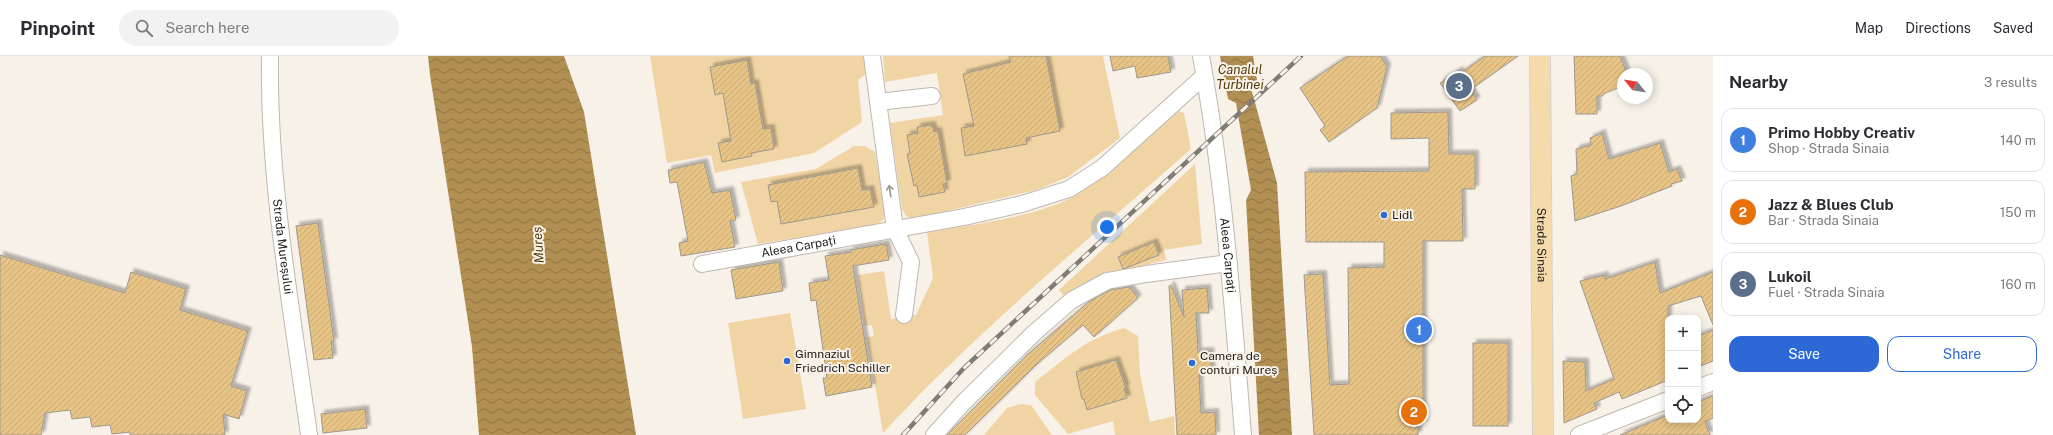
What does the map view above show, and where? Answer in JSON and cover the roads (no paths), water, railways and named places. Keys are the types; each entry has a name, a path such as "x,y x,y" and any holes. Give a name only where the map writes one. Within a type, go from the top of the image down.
{"main road":[{"name":"Strada Sinaia","path":"1540,56 1543,435"}],"street":[{"name":"Strada Mureșului","path":"270,56 270,100 280,224 309,435"},
{"path":"872,56 895,229 912,262 904,315"},
{"name":"Aleea Carpați","path":"1201,56 1220,183 1229,263 1243,435"},
{"name":"Aleea Carpați","path":"702,264 1022,204 1069,189 1102,168 1204,76"},
{"path":"878,102 932,96"},
{"path":"934,435 963,403 1034,332 1072,300 1106,281 1229,263"},
{"path":"1700,387 1713,382"},
{"path":"1579,435 1665,401"}],"water":[{"name":"Mureș","path":"428,56 564,56 584,112 636,435 479,435 472,347"},
{"name":"Canalul Turbinei","path":"1220,56 1253,56 1257,80 1251,88 1277,183 1292,435 1259,435 1246,200 1251,190 1236,103 1228,99"}],"railway":[{"path":"903,435 964,368 1301,56"}],"place":[{"name":"Lukoil","path":"1459,86"},
{"name":"Lidl","path":"1384,215"},
{"name":"Primo Hobby Creativ","path":"1419,330"},
{"name":"Gimnaziul Friedrich Schiller","path":"787,361"},
{"name":"Camera de conturi Mureș","path":"1192,363"},
{"name":"Jazz & Blues Club","path":"1414,412"}]}
